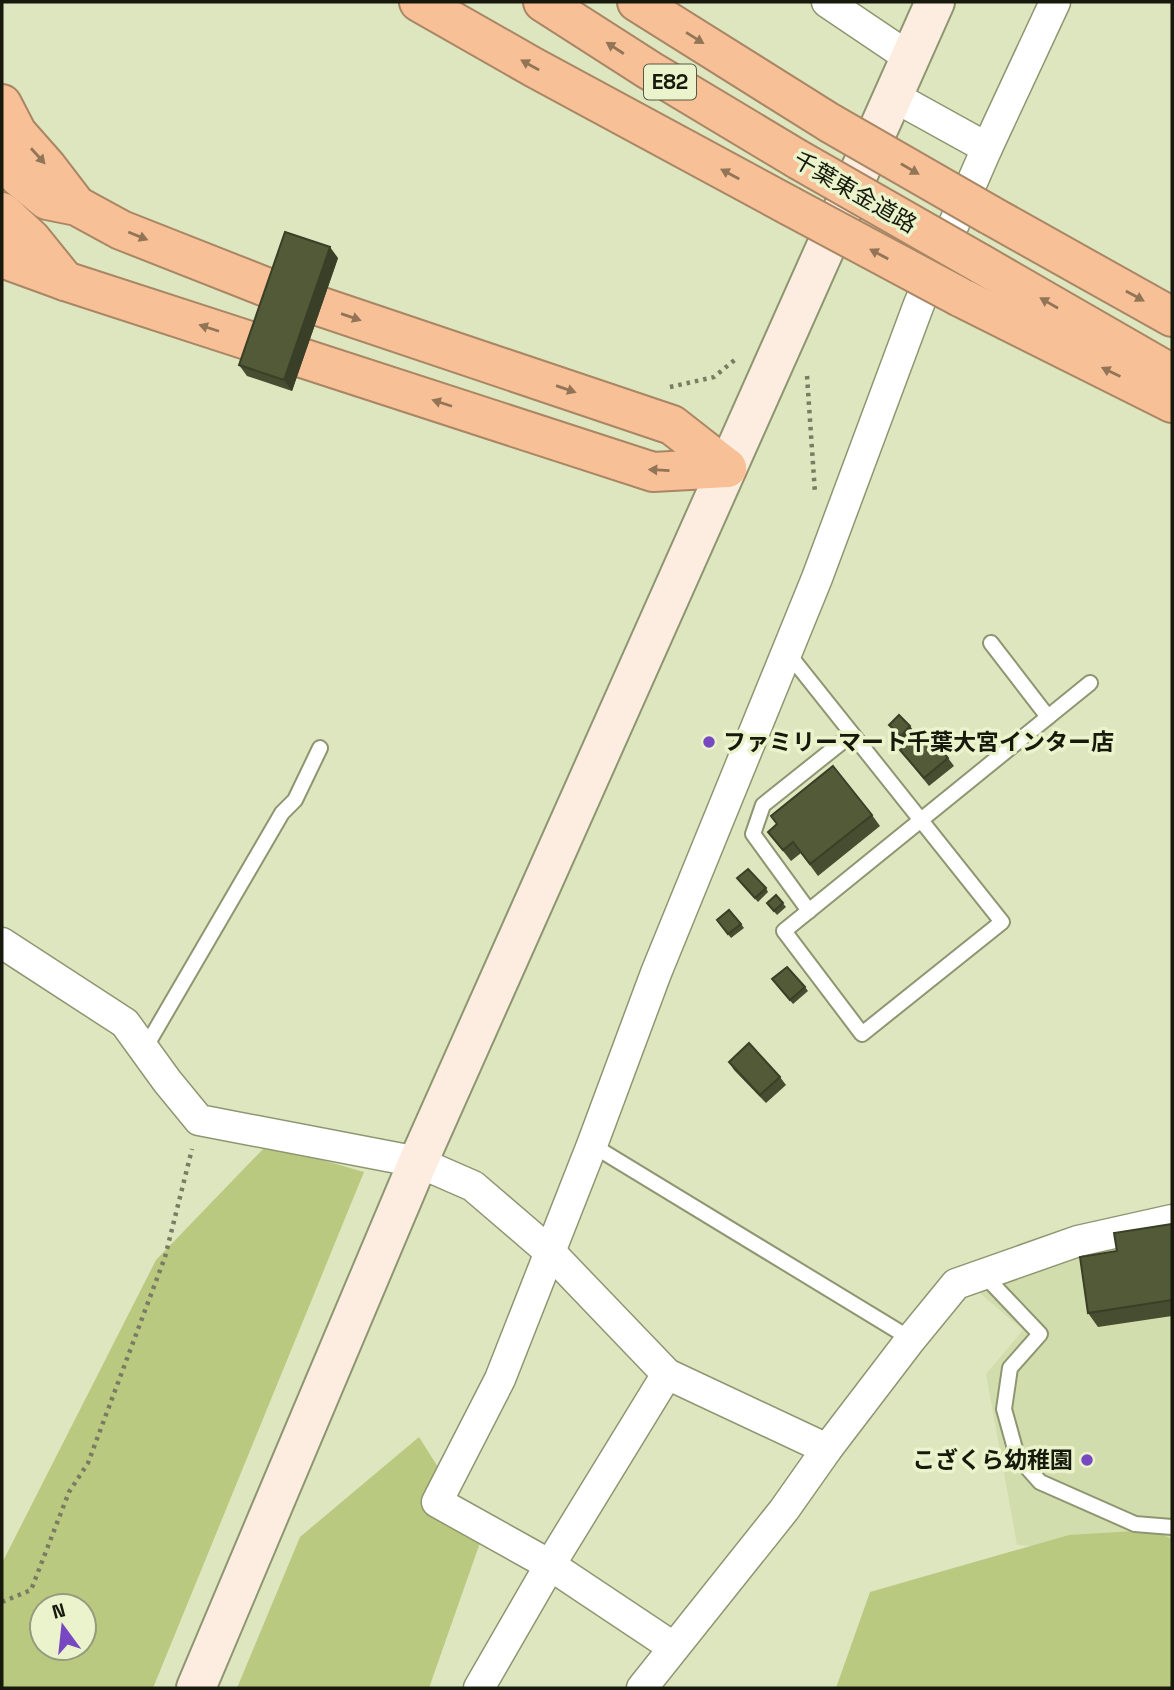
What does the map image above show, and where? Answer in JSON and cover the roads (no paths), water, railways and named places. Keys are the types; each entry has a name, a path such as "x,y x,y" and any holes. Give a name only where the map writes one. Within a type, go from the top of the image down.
{"highway":[{"path":"419,2 533,67 960,297 1172,402"},
{"name":"千葉東金道路","path":"543,2 649,70 799,160 1172,374"},
{"name":"千葉東金道路","path":"637,2 830,123 1172,317"},
{"path":"2,104 17,133 77,206"},
{"path":"2,158 19,177 47,200 77,206 121,230 286,295 672,425 727,468"},
{"path":"2,212 31,239 65,281"},
{"path":"2,256 65,281 653,471 727,468"}],"street":[{"path":"827,2 910,58"},
{"path":"196,1688 418,1163 935,2"},
{"path":"673,1647 550,1565 438,1502 500,1379 551,1253 656,973 817,578 919,304 1055,2"},
{"path":"893,96 987,148"},
{"path":"2,943 125,1023 199,1120 418,1163 473,1186 551,1253 667,1374 827,1449"},
{"path":"642,1688 784,1510 827,1449 956,1284 1078,1241 1172,1220"},
{"path":"479,1688 550,1565 667,1374"}],"lane":[{"path":"991,643 1048,717"},
{"path":"787,652 852,734 921,820 1002,922 862,1034 784,931 809,911 921,820 1090,683"},
{"path":"809,911 753,834 763,804 852,734"},
{"path":"144,1050 282,813 295,800 320,748"},
{"path":"592,1145 911,1339"},
{"path":"983,1274 1040,1334 1010,1368 1004,1409 1017,1456 1040,1482 1135,1524 1172,1527"}],"place":[{"name":"ファミリーマート千葉大宮インター店","path":"709,742"},
{"name":"こざくら幼稚園","path":"1087,1460"}]}
